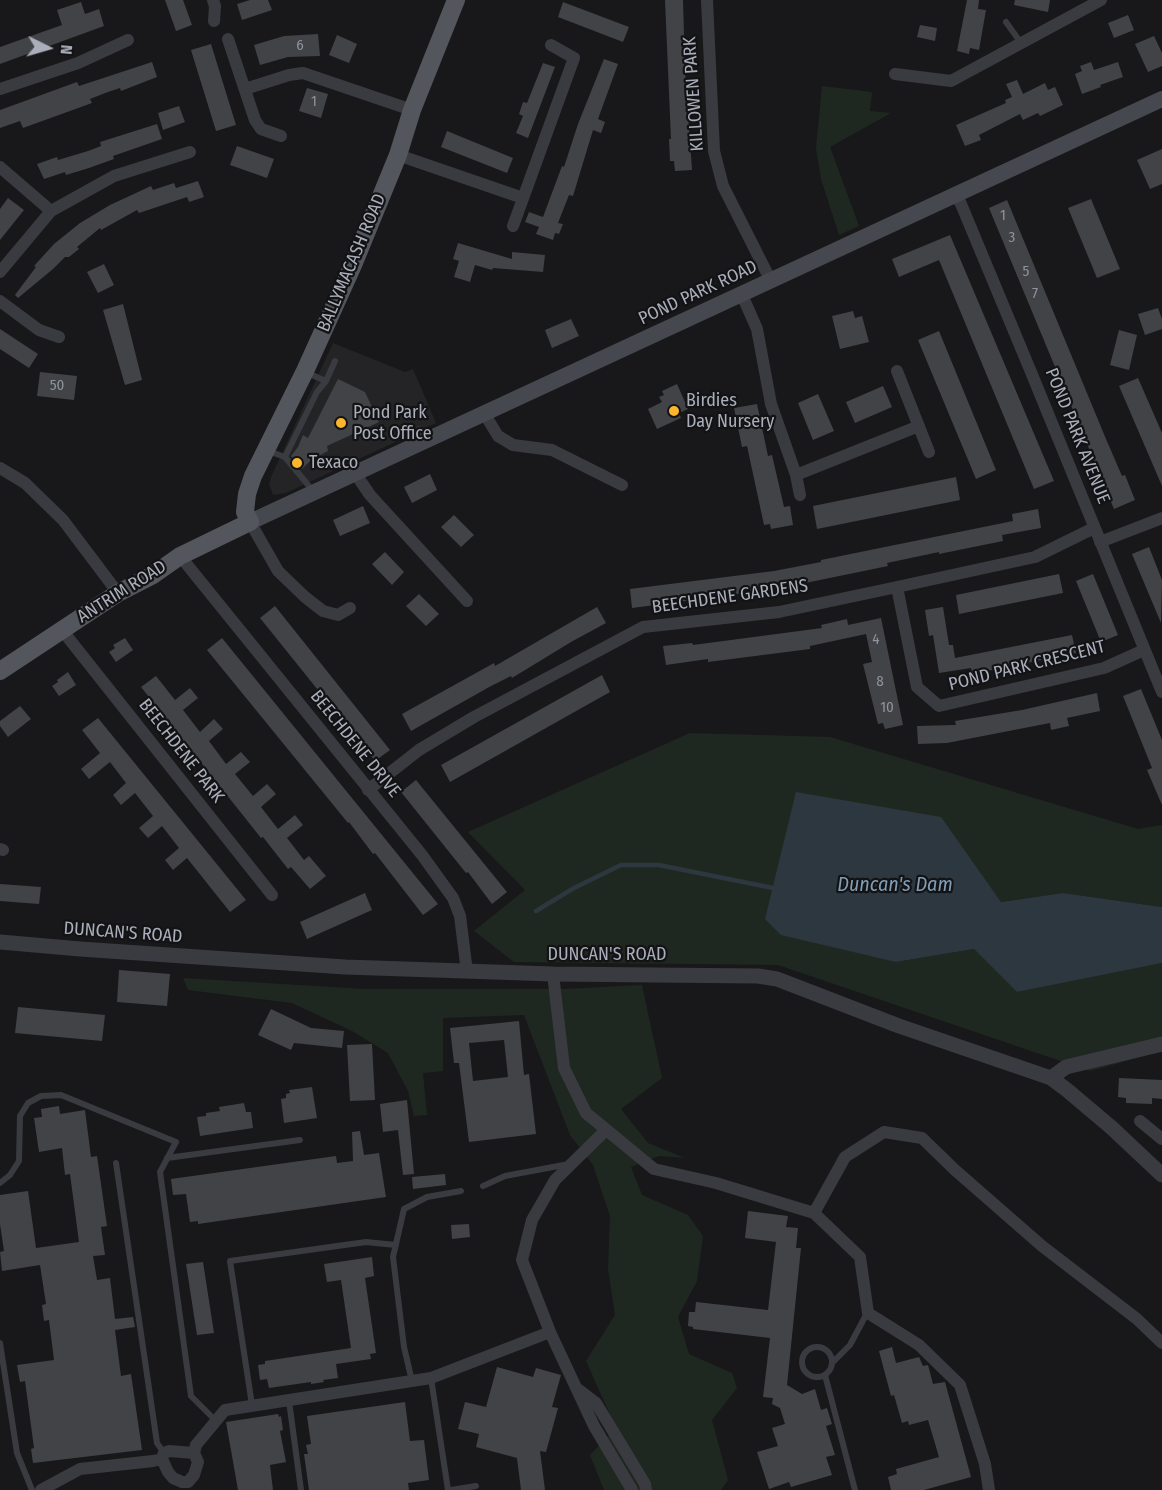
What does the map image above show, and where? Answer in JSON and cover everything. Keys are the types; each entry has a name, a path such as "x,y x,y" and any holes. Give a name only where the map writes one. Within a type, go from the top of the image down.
{"main road":[{"name":"BALLYMACASH ROAD","path":"250,522 245,512 247,494 253,476 305,372 353,265 398,155 412,110 456,0"},
{"name":"POND PARK ROAD","path":"250,522 354,473 422,435 484,413 1162,99"},
{"name":"ANTRIM ROAD","path":"0,671 118,593 153,575 180,556 250,522"}],"street":[{"path":"213,0 214,21"},
{"name":"KILLOWEN PARK","path":"707,0 714,151 723,186 771,281"},
{"path":"895,74 951,81 1101,0"},
{"path":"228,39 255,120 261,129 281,136"},
{"path":"0,90 78,63 128,40"},
{"path":"513,226 574,58 551,45"},
{"path":"245,89 303,73 412,110"},
{"path":"0,272 51,211 114,176 190,152"},
{"path":"398,155 523,198"},
{"path":"0,167 51,211"},
{"name":"POND PARK AVENUE","path":"956,195 1014,330 1162,692"},
{"path":"742,295 757,329 771,404 796,475 800,495"},
{"path":"0,301 39,330 59,337"},
{"path":"897,371 929,452"},
{"path":"484,413 498,436 513,445 552,450 622,485"},
{"path":"796,475 919,426"},
{"path":"0,468 25,483 63,520 118,593"},
{"path":"354,473 369,495 467,601"},
{"path":"1100,542 1162,518"},
{"path":"250,522 278,571 305,597 323,611 338,615 350,608"},
{"name":"BEECHDENE GARDENS","path":"368,790 429,744 474,717 643,627 779,612 1035,557 1094,528"},
{"name":"BEECHDENE DRIVE","path":"180,556 422,855 453,898 460,916 467,972"},
{"name":"POND PARK CRESCENT","path":"897,587 917,687 939,706 1104,668 1144,650"},
{"name":"BEECHDENE PARK","path":"62,630 272,895"},
{"name":"DUNCAN'S ROAD","path":"0,942 250,961 467,972 734,975 777,979 899,1026 1051,1078 1162,1174"},
{"path":"553,974 564,1068 586,1113 654,1169 716,1183 814,1213 860,1257 868,1313 919,1345 960,1385 985,1464 987,1489"},
{"path":"1051,1078 1066,1068 1162,1044"},
{"path":"1140,1121 1162,1139"},
{"path":"606,1130 555,1180 532,1220 522,1260 550,1332 594,1426 632,1490"},
{"path":"814,1213 845,1157 884,1132 922,1138 1041,1246 1137,1319 1162,1343"},
{"path":"194,1490 194,1475 198,1462 194,1453 196,1445 225,1410 430,1378 550,1332"},
{"path":"578,1389 596,1403 645,1484 646,1490"},
{"path":"41,1490 80,1469 163,1456 169,1451 194,1453"},
{"path":"163,1456 168,1472 173,1478 188,1482 194,1475"}],"lane":[{"path":"1006,21 1021,43"},
{"path":"285,457 335,361"},
{"path":"305,372 326,381"},
{"path":"265,450 285,457 314,492"},
{"path":"0,1183 10,1175 19,1161 20,1116 28,1103 41,1096 61,1095 176,1142 160,1172 191,1396 215,1420"},
{"path":"167,1158 300,1140"},
{"path":"116,1163 157,1443 163,1456"},
{"path":"483,1186 505,1176 572,1163"},
{"path":"412,1381 404,1347 393,1257 404,1209 427,1197 461,1191"},
{"path":"252,1406 230,1261 366,1242 396,1245"},
{"path":"833,1362 830,1353 822,1347 812,1347 804,1354 802,1364 806,1373 815,1377 825,1375 833,1362 850,1345 868,1313"},
{"path":"0,1343 17,1453 32,1490"},
{"path":"825,1375 855,1490"},
{"path":"430,1378 450,1490 476,1486"},
{"path":"289,1400 301,1490"}],"shaded area":[{"path":"822,86 872,92 870,111 891,113 830,147 859,226 839,235 821,179 816,148"},
{"path":"333,343 405,372 413,369 436,423 286,493 273,495 269,484 271,477"},
{"path":"690,733 830,737 1138,829 1162,825 1162,907 1063,893 1001,902 977,870 896,962 974,949 1017,992 1162,963 1162,1051 1090,1071 778,965 514,962 474,931 525,890 468,832"},
{"path":"183,978 365,989 564,989 642,985 662,1078 621,1109 648,1143 685,1158 659,1156 631,1167 642,1195 688,1215 703,1236 697,1281 678,1317 689,1354 732,1373 737,1388 712,1420 728,1480 721,1490 604,1490 590,1455 616,1428 586,1361 615,1315 608,1269 610,1216 593,1165 570,1135 524,1015 443,1018 443,1071 423,1073 427,1115 414,1116 408,1091 388,1053 352,1031 292,1003 188,990"}],"water":[{"name":"Duncan's Dam","path":"796,792 941,817 1001,902 1063,893 1162,907 1162,963 1017,992 974,949 896,962 781,935 765,919"}],"building":[{"path":"165,0 183,0 192,25 176,31"},
{"path":"250,0 268,0 272,10 242,20 237,4"},
{"path":"665,0 683,0 692,170 675,171 674,161 670,161"},
{"path":"967,0 979,0 978,9 986,10 979,50 970,48 969,54 957,51"},
{"path":"1015,0 1050,0 1048,12 1014,5"},
{"path":"81,2 85,14 99,9 104,26 0,64 0,47 62,25 57,10"},
{"path":"563,2 629,27 623,42 558,17"},
{"path":"1128,15 1134,30 1114,38 1108,23"},
{"path":"920,25 937,28 935,41 917,37"},
{"path":"318,34 320,56 288,57 260,65 254,45 284,36"},
{"path":"337,35 357,44 349,63 329,55"},
{"path":"1154,36 1162,53 1162,66 1148,72 1135,44"},
{"path":"211,44 236,125 216,131 191,50"},
{"path":"604,59 618,64 598,119 605,122 601,133 593,130 573,196 569,195 558,223 563,224 559,234 555,233 553,240 536,234 539,227 525,222 529,212 543,217"},
{"path":"152,62 157,77 121,91 120,88 108,92 90,99 92,103 23,128 20,121 0,128 0,110 77,82 79,86"},
{"path":"1091,62 1094,70 1118,62 1123,77 1082,94 1075,74 1082,71 1080,66"},
{"path":"543,63 555,67 528,138 516,133 523,116 519,114 523,102 527,103"},
{"path":"1017,80 1023,94 1045,83 1048,90 1055,87 1063,105 1040,116 1038,113 1023,120 1020,114 979,135 981,140 965,146 956,125 1006,103 1005,100 1012,97 1006,84"},
{"path":"307,88 328,94 321,118 299,111"},
{"path":"179,106 185,122 163,130 158,113"},
{"path":"157,124 162,139 113,156 114,159 89,168 66,175 65,172 44,179 37,164 57,157 58,160 88,151 101,146 100,142"},
{"path":"447,131 513,158 507,173 441,147"},
{"path":"237,146 274,159 267,178 230,165"},
{"path":"1162,149 1162,184 1150,189 1137,160"},
{"path":"198,181 204,197 189,202 187,197 139,213 137,210 101,230 100,228 77,247 79,249 69,257 65,257 18,298 15,295 36,267 34,266 54,244 80,223 110,205 151,186 153,190 174,183 176,188"},
{"path":"8,198 24,210 0,240 0,209"},
{"path":"1091,199 1120,269 1097,278 1068,208"},
{"path":"1007,200 1106,439 1135,500 1114,509 989,208"},
{"path":"950,235 1054,481 1034,489 939,260 899,277 892,259"},
{"path":"458,243 512,259 512,252 545,255 543,272 493,268 492,270 475,265 470,282 454,277 459,261 453,259"},
{"path":"104,264 114,285 98,293 87,272"},
{"path":"123,304 142,380 125,385 103,310"},
{"path":"1158,308 1162,319 1162,329 1145,335 1138,314"},
{"path":"853,311 855,318 862,316 869,342 840,349 832,316"},
{"path":"571,319 579,336 552,348 545,330"},
{"path":"0,329 38,354 29,368 0,349"},
{"path":"1119,330 1137,335 1129,370 1110,365"},
{"path":"939,331 996,470 976,479 918,340"},
{"path":"40,372 77,376 74,400 37,396"},
{"path":"1138,378 1162,433 1162,486 1119,386"},
{"path":"338,379 365,392 379,422 327,446 328,451 311,460 302,469 291,456 303,435 308,438"},
{"name":"Birdies Day Nursery","path":"677,384 688,409 679,413 681,418 657,429 648,409 662,402 659,397 664,395 662,391"},
{"path":"883,386 892,407 855,423 846,402"},
{"path":"818,394 834,431 813,440 798,403"},
{"path":"757,404 768,456 772,455 784,507 790,506 793,525 771,529 770,524 764,525 747,446 742,447 734,408"},
{"path":"430,474 437,490 412,503 404,487"},
{"path":"956,477 960,500 817,529 813,506"},
{"path":"363,506 370,523 340,536 333,520"},
{"path":"1038,509 1041,528 1002,535 1003,541 939,554 939,552 887,563 888,566 776,589 632,608 630,589 774,571 821,562 821,560 1013,521 1012,514"},
{"path":"454,515 474,535 461,547 441,527"},
{"path":"1149,547 1162,580 1161,623 1132,554"},
{"path":"385,552 404,572 392,585 372,564"},
{"path":"1059,574 1063,593 959,614 956,595"},
{"path":"1093,574 1118,635 1101,642 1076,581"},
{"path":"419,594 439,614 426,626 406,606"},
{"path":"275,606 390,750 375,761 260,618"},
{"path":"597,607 606,623 512,678 511,676 491,686 411,731 402,714 494,663 495,666"},
{"path":"943,607 949,645 953,645 955,658 1072,635 1076,653 972,674 971,668 939,673 933,635 929,636 925,610"},
{"path":"881,618 903,725 885,729 883,723 878,724 863,664 872,662 866,634 810,646 810,649 666,665 663,646 692,643 693,645 822,628 821,625 847,619 848,625"},
{"path":"125,638 133,650 116,662 109,652 115,648 113,645"},
{"path":"222,638 438,904 423,915 375,853 373,854 207,650"},
{"path":"68,672 76,685 59,696 52,686"},
{"path":"602,675 610,692 450,782 441,765"},
{"path":"156,676 175,700 190,688 198,698 183,710 200,732 214,719 223,729 209,741 226,764 241,752 250,762 235,774 253,796 267,784 276,794 261,807 278,829 295,815 303,825 287,838 304,860 309,856 326,876 310,889 291,867 288,869 263,837 261,838 141,687"},
{"path":"1141,689 1162,740 1162,805 1147,770 1152,768 1123,696"},
{"path":"1097,693 1100,711 1067,718 1069,726 1051,730 1050,723 947,743 918,744 917,726 956,725 955,721 1022,710"},
{"path":"20,706 31,719 8,737 0,726 0,721"},
{"path":"98,718 246,900 230,912 187,858 173,870 165,860 179,848 162,826 148,838 139,828 153,816 135,793 121,805 113,795 126,783 110,762 89,779 81,769 100,753 82,730"},
{"path":"416,780 507,892 492,904 401,792"},
{"path":"0,884 41,887 39,904 0,901"},
{"path":"365,893 372,910 307,939 300,922"},
{"path":"119,970 170,974 167,1006 117,1002"},
{"path":"18,1007 105,1015 102,1041 15,1033"},
{"path":"271,1009 311,1028 344,1031 342,1048 294,1043 291,1050 258,1035"},
{"path":"519,1021 524,1075 529,1074 536,1134 469,1142 459,1063 454,1063 450,1028","holes":["504,1040 508,1077 473,1081 469,1043"]},
{"path":"372,1044 375,1100 350,1101 347,1045"},
{"path":"1119,1078 1162,1080 1162,1099 1152,1098 1152,1104 1126,1103 1126,1098 1118,1097"},
{"path":"312,1087 317,1118 284,1123 281,1099 286,1098 286,1094 290,1093 289,1090"},
{"path":"407,1100 414,1174 403,1175 398,1130 383,1132 380,1104"},
{"path":"244,1103 246,1112 251,1112 253,1128 200,1136 197,1117 220,1111 219,1107"},
{"path":"59,1106 60,1114 85,1110 91,1157 97,1156 107,1226 101,1227 105,1255 93,1256 97,1280 110,1278 115,1319 133,1317 135,1327 115,1330 121,1376 131,1374 142,1450 33,1463 31,1449 34,1448 25,1381 20,1382 17,1365 54,1360 49,1320 44,1321 42,1305 46,1304 40,1265 2,1271 0,1252 4,1251 0,1224 0,1195 28,1191 36,1248 79,1242 70,1174 65,1175 62,1148 39,1152 34,1118 42,1117 41,1109"},
{"path":"360,1131 364,1155 379,1153 386,1197 198,1224 198,1221 190,1222 186,1194 173,1195 171,1179 336,1156 337,1163 353,1161 352,1132"},
{"path":"445,1174 446,1185 413,1189 412,1177"},
{"path":"748,1211 788,1216 786,1227 798,1228 796,1248 801,1248 787,1385 802,1394 815,1389 821,1410 827,1408 832,1424 826,1426 835,1455 826,1457 832,1475 791,1487 789,1482 769,1489 757,1452 778,1446 772,1428 785,1424 780,1408 772,1404 773,1398 763,1397 770,1338 693,1329 688,1326 689,1312 695,1312 696,1302 768,1310 776,1242 745,1238"},
{"path":"469,1224 470,1237 452,1239 451,1225"},
{"path":"372,1257 374,1276 365,1278 376,1353 370,1354 371,1359 336,1364 338,1378 311,1384 311,1382 269,1388 267,1379 260,1380 258,1365 265,1364 265,1361 351,1348 341,1280 327,1282 324,1264"},
{"path":"203,1262 214,1333 197,1335 186,1264"},
{"path":"892,1347 896,1363 919,1357 923,1366 928,1365 933,1384 945,1382 971,1477 924,1490 891,1490 888,1477 897,1474 896,1469 939,1457 928,1420 909,1425 908,1421 902,1423 894,1395 891,1396 879,1351"},
{"path":"497,1367 533,1377 536,1368 561,1375 552,1407 558,1408 546,1452 540,1451 545,1490 521,1490 517,1458 476,1447 479,1434 458,1429 465,1402 486,1407"},
{"path":"405,1402 410,1441 424,1440 429,1480 408,1483 409,1490 309,1490 304,1454 308,1454 306,1445 311,1444 307,1416"},
{"path":"278,1414 279,1417 281,1416 283,1430 280,1431 286,1462 270,1465 273,1490 238,1490 226,1422"}],"waterway":[{"path":"536,911 574,888 621,865 659,865 773,888"}],"place":[{"name":"Birdies Day Nursery","path":"674,411"},
{"name":"Pond Park Post Office","path":"341,423"},
{"name":"Texaco","path":"297,463"}]}
